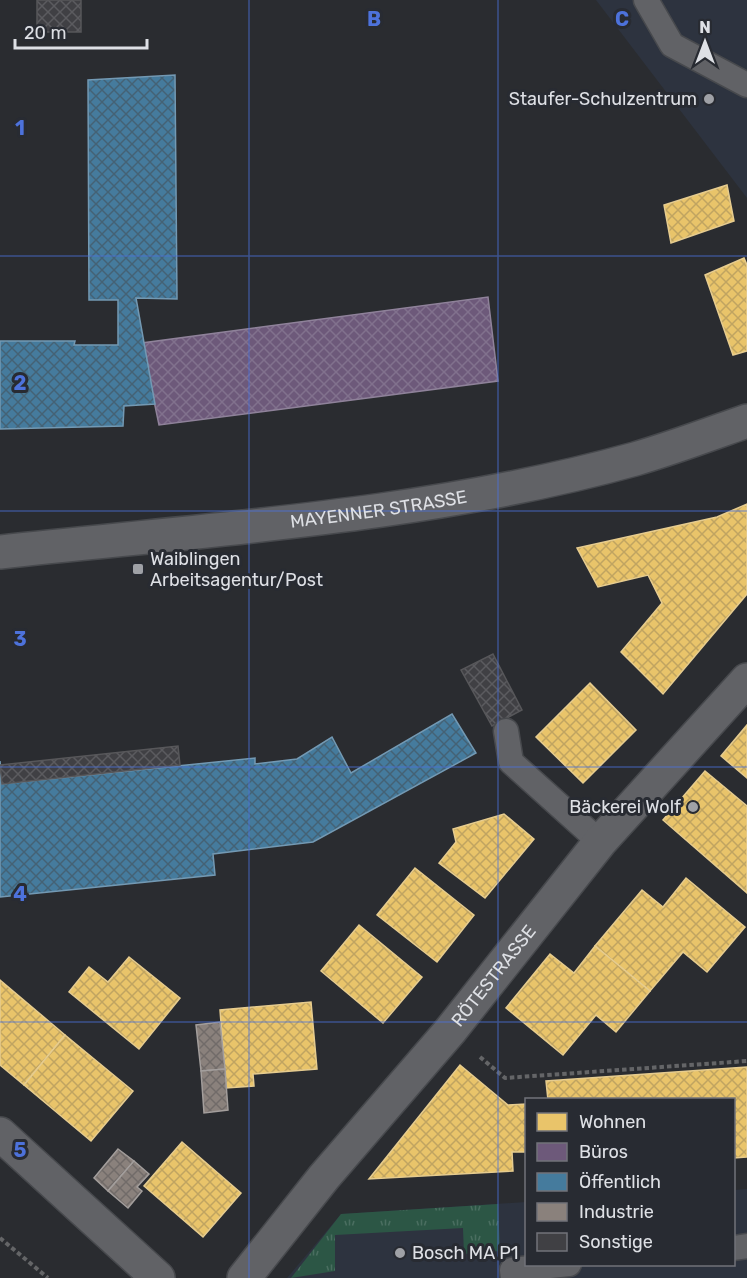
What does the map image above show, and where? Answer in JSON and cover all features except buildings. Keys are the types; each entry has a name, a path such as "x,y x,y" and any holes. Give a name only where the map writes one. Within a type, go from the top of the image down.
{"street":[{"name":"MAYENNER STRASSE","path":"0,552 354,514 491,491 636,459 747,421"},
{"name":"RÖTESTRASSE","path":"244,1278 324,1178 450,1031 600,842 747,680"},
{"path":"0,1134 158,1278"}],"lane":[{"path":"646,0 672,45 747,86"},
{"path":"506,731 511,762 600,842"},
{"path":"513,1278 513,1270 550,1266"}],"path":[{"path":"450,1031 505,1078 747,1061"},
{"path":"0,1238 48,1278"}],"shaded area":[{"name":"Staufer-Schulzentrum","path":"596,0 747,0 747,198"},
{"path":"747,1189 747,1278 287,1278 341,1214 525,1202 525,1266 735,1266 735,1190"}],"green space":[{"path":"498,1204 500,1251 464,1254 463,1228 335,1235 335,1271 291,1278 341,1214"}],"place":[{"name":"Staufer-Schulzentrum","path":"709,99"},
{"name":"Waiblingen Arbeitsagentur/Post","path":"138,569"},
{"name":"Bäckerei Wolf","path":"693,807"},
{"name":"Bosch MA P1","path":"400,1253"}]}
